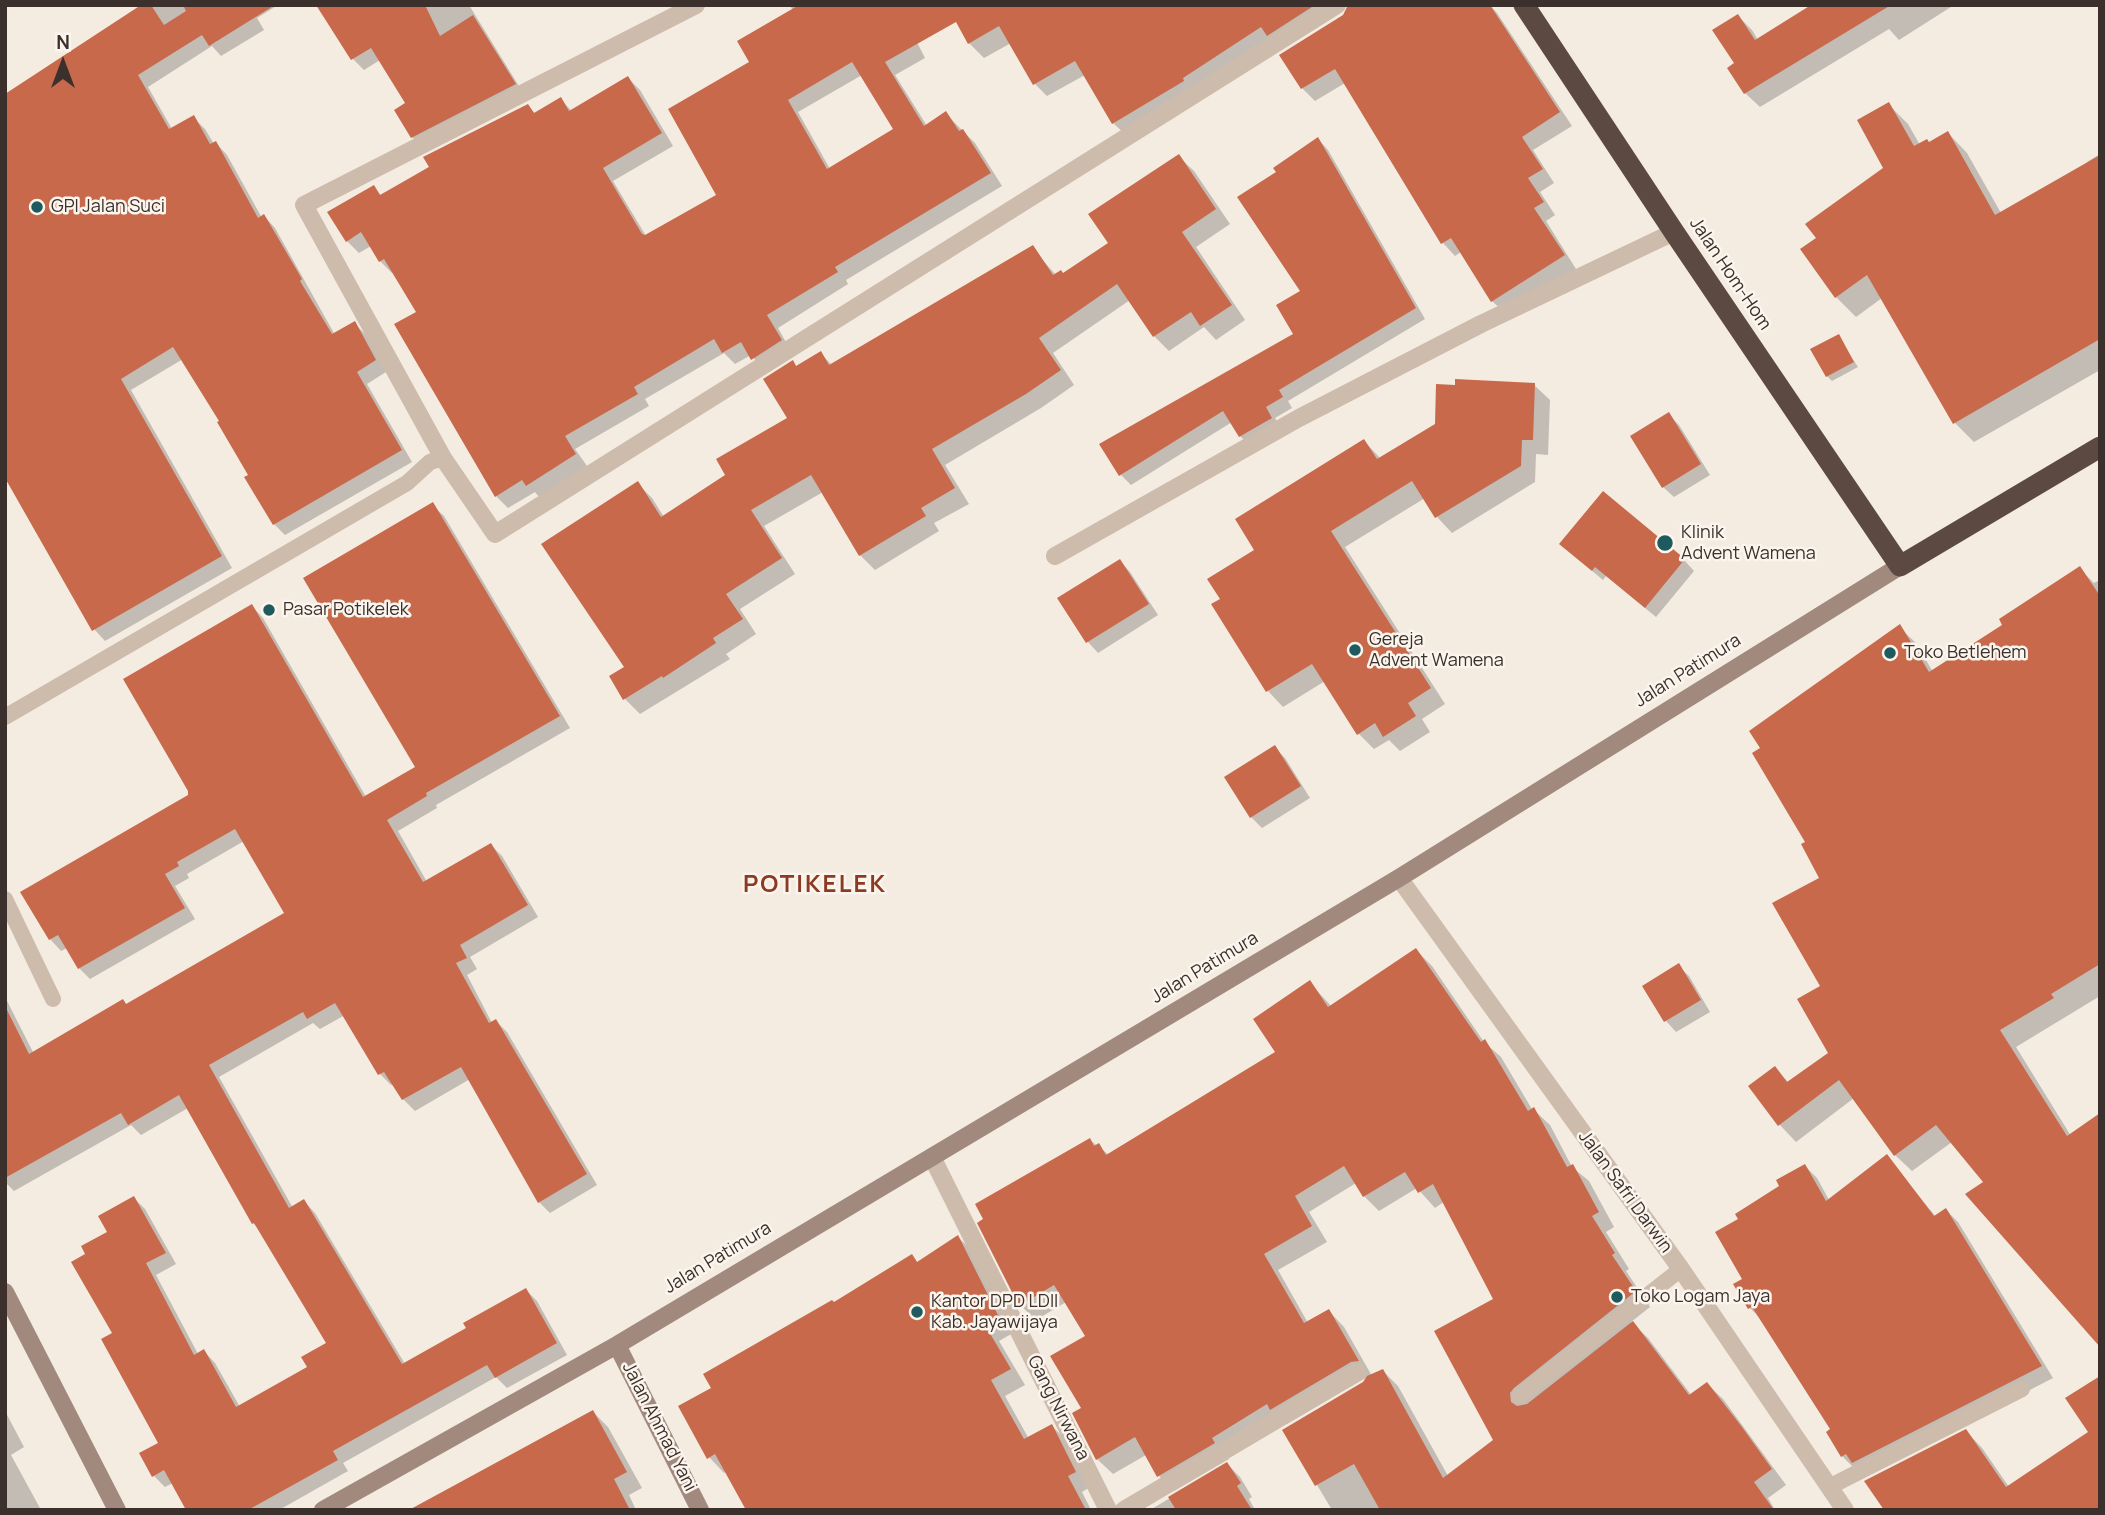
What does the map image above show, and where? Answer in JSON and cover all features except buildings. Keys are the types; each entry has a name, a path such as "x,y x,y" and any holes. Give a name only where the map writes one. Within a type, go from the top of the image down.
{"highway":[{"name":"Jalan Hom-Hom","path":"1524,5 1900,566"},
{"name":"Jalan Patimura","path":"1900,566 2100,447"}],"main road":[{"name":"Jalan Patimura","path":"323,1510 617,1345 1399,878 1900,566"},
{"path":"5,1292 117,1510"},
{"name":"Jalan Ahmad Yani","path":"617,1345 700,1510"}],"street":[{"path":"696,5 304,205 443,458 495,534 1337,5"},
{"path":"1055,556 1299,418 1481,324 1674,232"},
{"name":"Jalan Safri Darwin","path":"1399,878 1681,1269 1845,1510"},
{"name":"Gang Nirwana","path":"932,1157 1108,1510"},
{"path":"1124,1510 1357,1371"}],"lane":[{"path":"5,717 407,483 430,462 443,458"},
{"path":"5,899 54,999"},
{"path":"1520,1396 1681,1269"},
{"path":"1829,1487 2022,1389"}],"place":[{"name":"GPI Jalan Suci","path":"37,207"},
{"name":"Klinik Advent Wamena","path":"1665,543"},
{"name":"Pasar Potikelek","path":"269,610"},
{"name":"Gereja Advent Wamena","path":"1355,650"},
{"name":"Toko Betlehem","path":"1890,653"},
{"name":"Toko Logam Jaya","path":"1617,1297"},
{"name":"Kantor DPD LDII Kab. Jayawijaya","path":"917,1312"}],"district":[{"name":"POTIKELEK","path":"815,885"}]}
